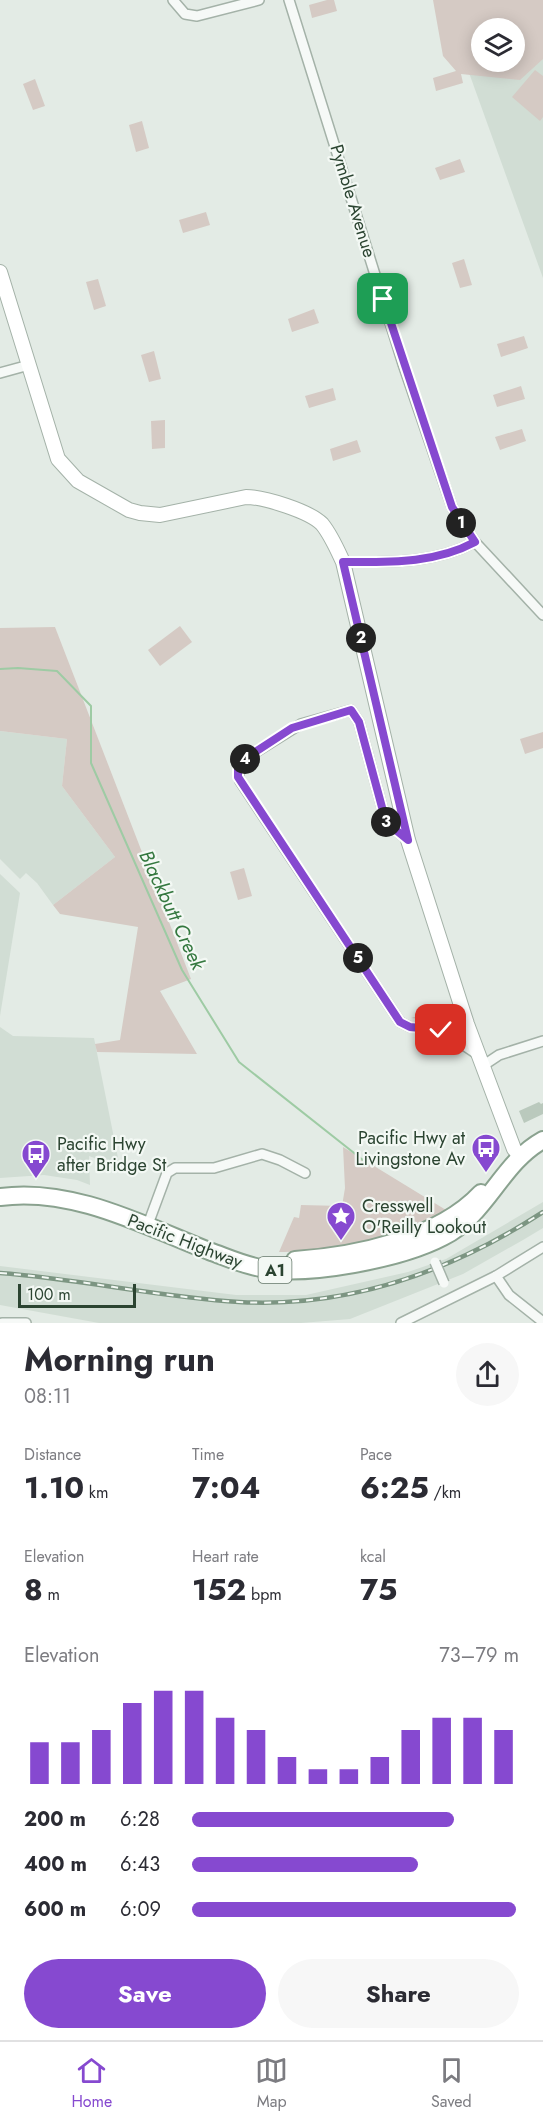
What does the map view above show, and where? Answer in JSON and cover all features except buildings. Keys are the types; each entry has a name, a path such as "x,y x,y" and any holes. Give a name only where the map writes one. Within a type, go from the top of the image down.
{"highway":[{"name":"Pacific Highway","path":"0,1187 31,1184 74,1190 246,1265 281,1271 324,1269 390,1255 426,1237 457,1229 471,1217 517,1153 543,1128"},
{"name":"Pacific Highway","path":"517,1153 543,1140"},
{"name":"Pacific Highway","path":"0,1197 29,1195 69,1200 148,1223"}],"street":[{"path":"173,0 185,14 196,16 259,0"},
{"name":"Pymble Avenue","path":"289,0 403,364 452,507 475,542 543,615"},
{"path":"0,272 58,459 62,467 78,481 129,510 151,515 246,497 267,500 308,514 318,520 328,534 343,562 408,840 482,1060 517,1153"},
{"path":"0,373 28,365"},
{"path":"343,562 407,562 464,548 475,542"},
{"path":"408,840 386,822 359,722 351,710 292,728 243,760 240,765 238,777 240,781 400,1022 410,1027 438,1028 482,1060"},
{"path":"482,1060 543,1041"},
{"path":"148,1223 167,1173 175,1168 214,1168 262,1155 280,1160 305,1173"},
{"path":"426,1237 450,1300"},
{"path":"401,1323 496,1276 543,1247"},
{"path":"496,1276 509,1295 543,1323"},
{"path":"2,1323 26,1323"}],"shaded area":[{"path":"334,0 337,11 312,18 309,5"},
{"path":"433,0 543,0 543,59 520,80 461,74 463,83 436,91 433,78 456,71 443,56"},
{"path":"543,18 543,278 459,45 471,54 471,72 525,72 525,24"},
{"path":"535,70 543,76 543,117 540,121 512,97"},
{"path":"35,79 45,106 33,110 23,84"},
{"path":"142,121 149,148 136,152 129,125"},
{"path":"460,159 465,172 440,180 435,168"},
{"path":"206,212 210,225 183,233 179,220"},
{"path":"464,259 472,285 460,288 452,263"},
{"path":"98,279 106,306 94,310 86,282"},
{"path":"314,309 319,323 292,332 288,319"},
{"path":"524,336 528,348 501,357 497,344"},
{"path":"154,351 161,379 149,382 141,355"},
{"path":"521,386 525,399 497,407 493,395"},
{"path":"333,388 336,400 309,408 305,396"},
{"path":"165,420 165,448 152,449 151,421"},
{"path":"522,429 526,441 500,450 495,437"},
{"path":"357,440 361,452 333,461 330,449"},
{"path":"180,626 192,642 160,666 148,650"},
{"path":"55,627 191,979 160,991 197,1054 97,1052 95,1044 120,1040 138,927 60,914 53,905 115,857 62,786 67,739 0,731 0,628"},
{"path":"0,731 67,739 62,786 115,857 53,905 37,883 26,873 20,879 0,859"},
{"path":"543,732 543,748 525,754 520,739"},
{"path":"244,868 252,896 238,900 230,872"},
{"path":"0,874 20,893 0,1016"},
{"path":"449,1007 463,1036 438,1021 411,1018"},
{"path":"0,1027 13,1036 94,1038 120,1168 89,1156 90,1185 77,1180 44,1175 0,1178"},
{"path":"343,1147 446,1210 409,1229 366,1242 321,1250 279,1252 294,1217 299,1218 301,1205 342,1206 345,1188"},
{"path":"543,1202 543,1228 463,1274 350,1319 301,1323 99,1323 0,1305 0,1266 236,1295 306,1295 408,1272 446,1259"}],"waterway":[{"name":"Blackbutt Creek","path":"0,669 57,671 91,706 91,763 182,970 239,1062 368,1164"}],"railway":[{"path":"0,1273 209,1300 280,1302 320,1299 360,1292 436,1268 473,1252 543,1212"}],"place":[{"name":"Pacific Hwy at Livingstone Av","path":"486,1174"},
{"name":"Pacific Hwy after Bridge St","path":"36,1180"},
{"name":"Cresswell O'Reilly Lookout","path":"341,1242"}],"route":[{"path":"383,299 452,507 461,524 475,542 464,548 407,562 343,562 408,840 386,822 359,722 351,710 292,728 243,760 238,770 238,777 400,1022 410,1027 441,1030"}]}
